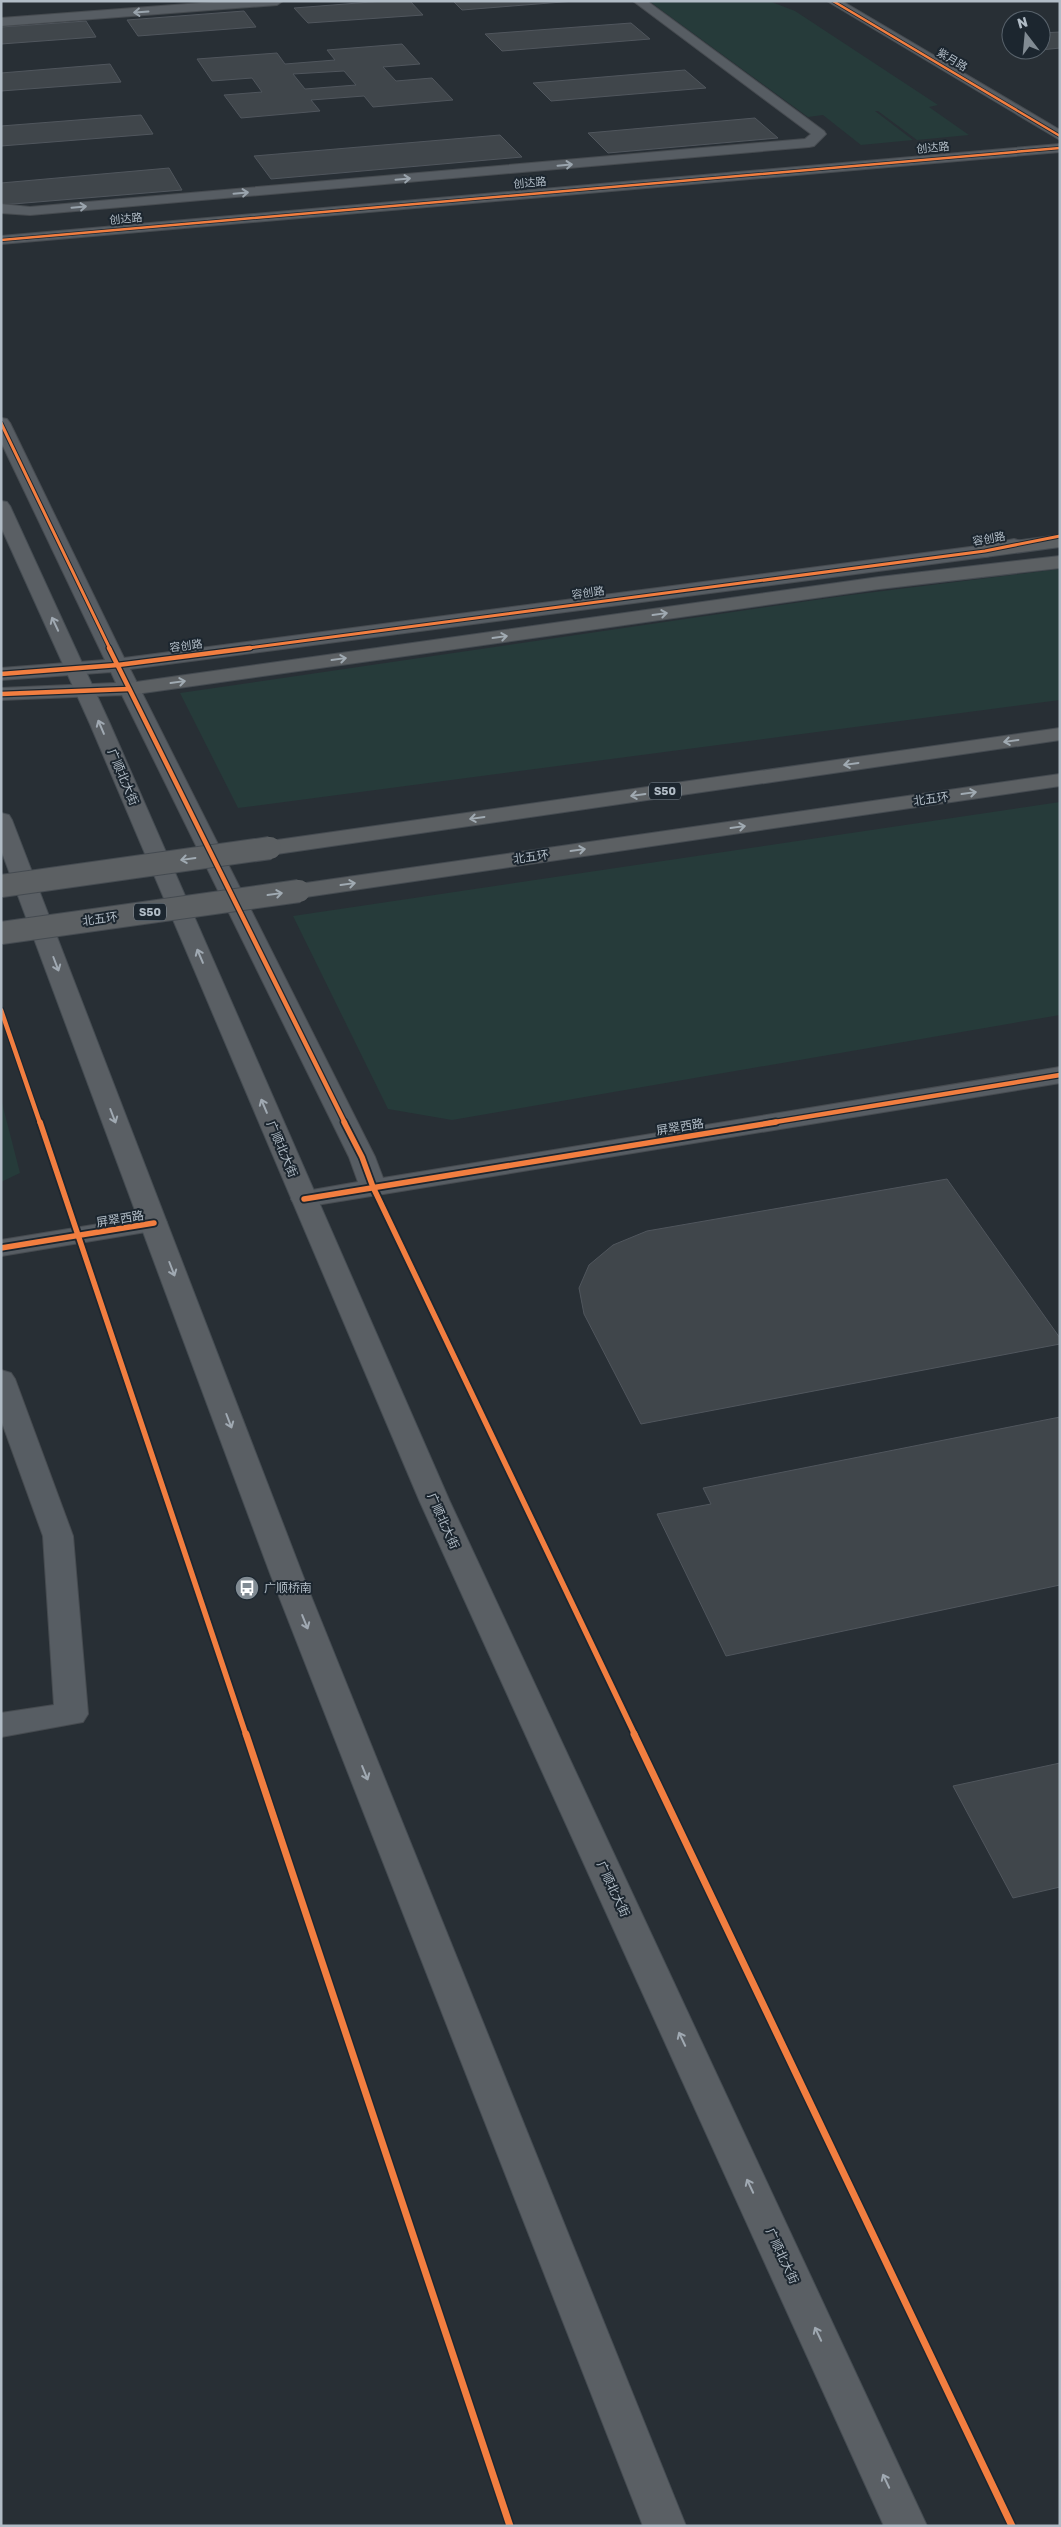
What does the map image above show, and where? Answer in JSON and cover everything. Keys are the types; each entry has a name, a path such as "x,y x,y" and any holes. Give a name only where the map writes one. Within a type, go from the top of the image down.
{"highway":[{"path":"985,551 1060,541"},
{"path":"129,688 879,583 1060,562"},
{"name":"S50","path":"1,886 1060,734"},
{"name":"北五环","path":"1,933 1060,780"}],"main road":[{"name":"广顺北大街","path":"1,506 85,690 434,1502 906,2526"},
{"path":"1,820 287,1576 665,2526"}],"street":[{"path":"1,22 277,1"},
{"path":"1,208 4,210 30,211 808,143 819,134 639,1"},
{"name":"紫月路","path":"833,1 1060,136"},
{"name":"创达路","path":"1,240 1060,148"},
{"path":"425,177 450,200"},
{"path":"1,423 129,688 362,1157 374,1187"},
{"name":"容创路","path":"1,674 118,665 985,551 1060,536"},
{"path":"1,694 129,688"},
{"name":"屏翠西路","path":"304,1199 1060,1075"},
{"name":"屏翠西路","path":"1,1248 154,1223"},
{"path":"1,1379 58,1536 71,1714 1,1725"}],"green space":[{"path":"649,1 769,1 795,11 938,105 929,107 969,135 917,140 878,111 875,111 913,140 861,145 823,115 808,117"},
{"path":"1060,569 1060,700 238,808 180,693 843,596"},
{"path":"1060,802 1060,1015 452,1120 388,1109 293,916"},
{"path":"1,1099 20,1173 1,1182"}],"building":[{"path":"384,1 410,1 423,15 308,23 294,8"},
{"path":"453,1 575,1 462,10"},
{"path":"244,11 256,27 138,36 127,20"},
{"path":"86,21 96,37 1,44 1,27"},
{"path":"631,23 650,39 502,51 485,34"},
{"path":"1051,32 1060,32 1060,48 1051,49"},
{"path":"402,44 420,64 383,67 396,81 432,78 453,100 373,107 364,96 311,100 320,111 241,118 224,95 262,92 252,78 212,81 197,59 277,53 285,64 335,60 327,50","holes":["344,71 356,85 305,89 293,74"]},
{"path":"110,64 121,82 1,91 1,73"},
{"path":"685,70 706,88 551,101 533,83"},
{"path":"141,115 153,134 1,146 1,126"},
{"path":"755,118 778,138 608,153 588,133"},
{"path":"500,135 522,157 271,179 254,156"},
{"path":"169,168 182,190 1,205 1,183"},
{"path":"947,1179 1060,1338 1060,1344 641,1424 584,1314 579,1288 589,1265 613,1245 647,1231"},
{"path":"1060,1417 1060,1585 726,1656 657,1514 711,1504 703,1488"},
{"path":"1060,1763 1060,1887 1013,1898 953,1786"}],"cycle path":[{"path":"833,1 1060,136"},
{"path":"1,240 1060,148"},
{"path":"1,423 91,612 362,1157 373,1187 1012,2526"},
{"path":"1,674 118,665 183,657 985,551 1060,536"},
{"path":"1,694 129,689"},
{"path":"1,1010 88,1260 510,2526"},
{"path":"304,1199 1060,1075"},
{"path":"1,1248 154,1223"}],"place":[{"name":"广顺桥南","path":"247,1588"}]}
